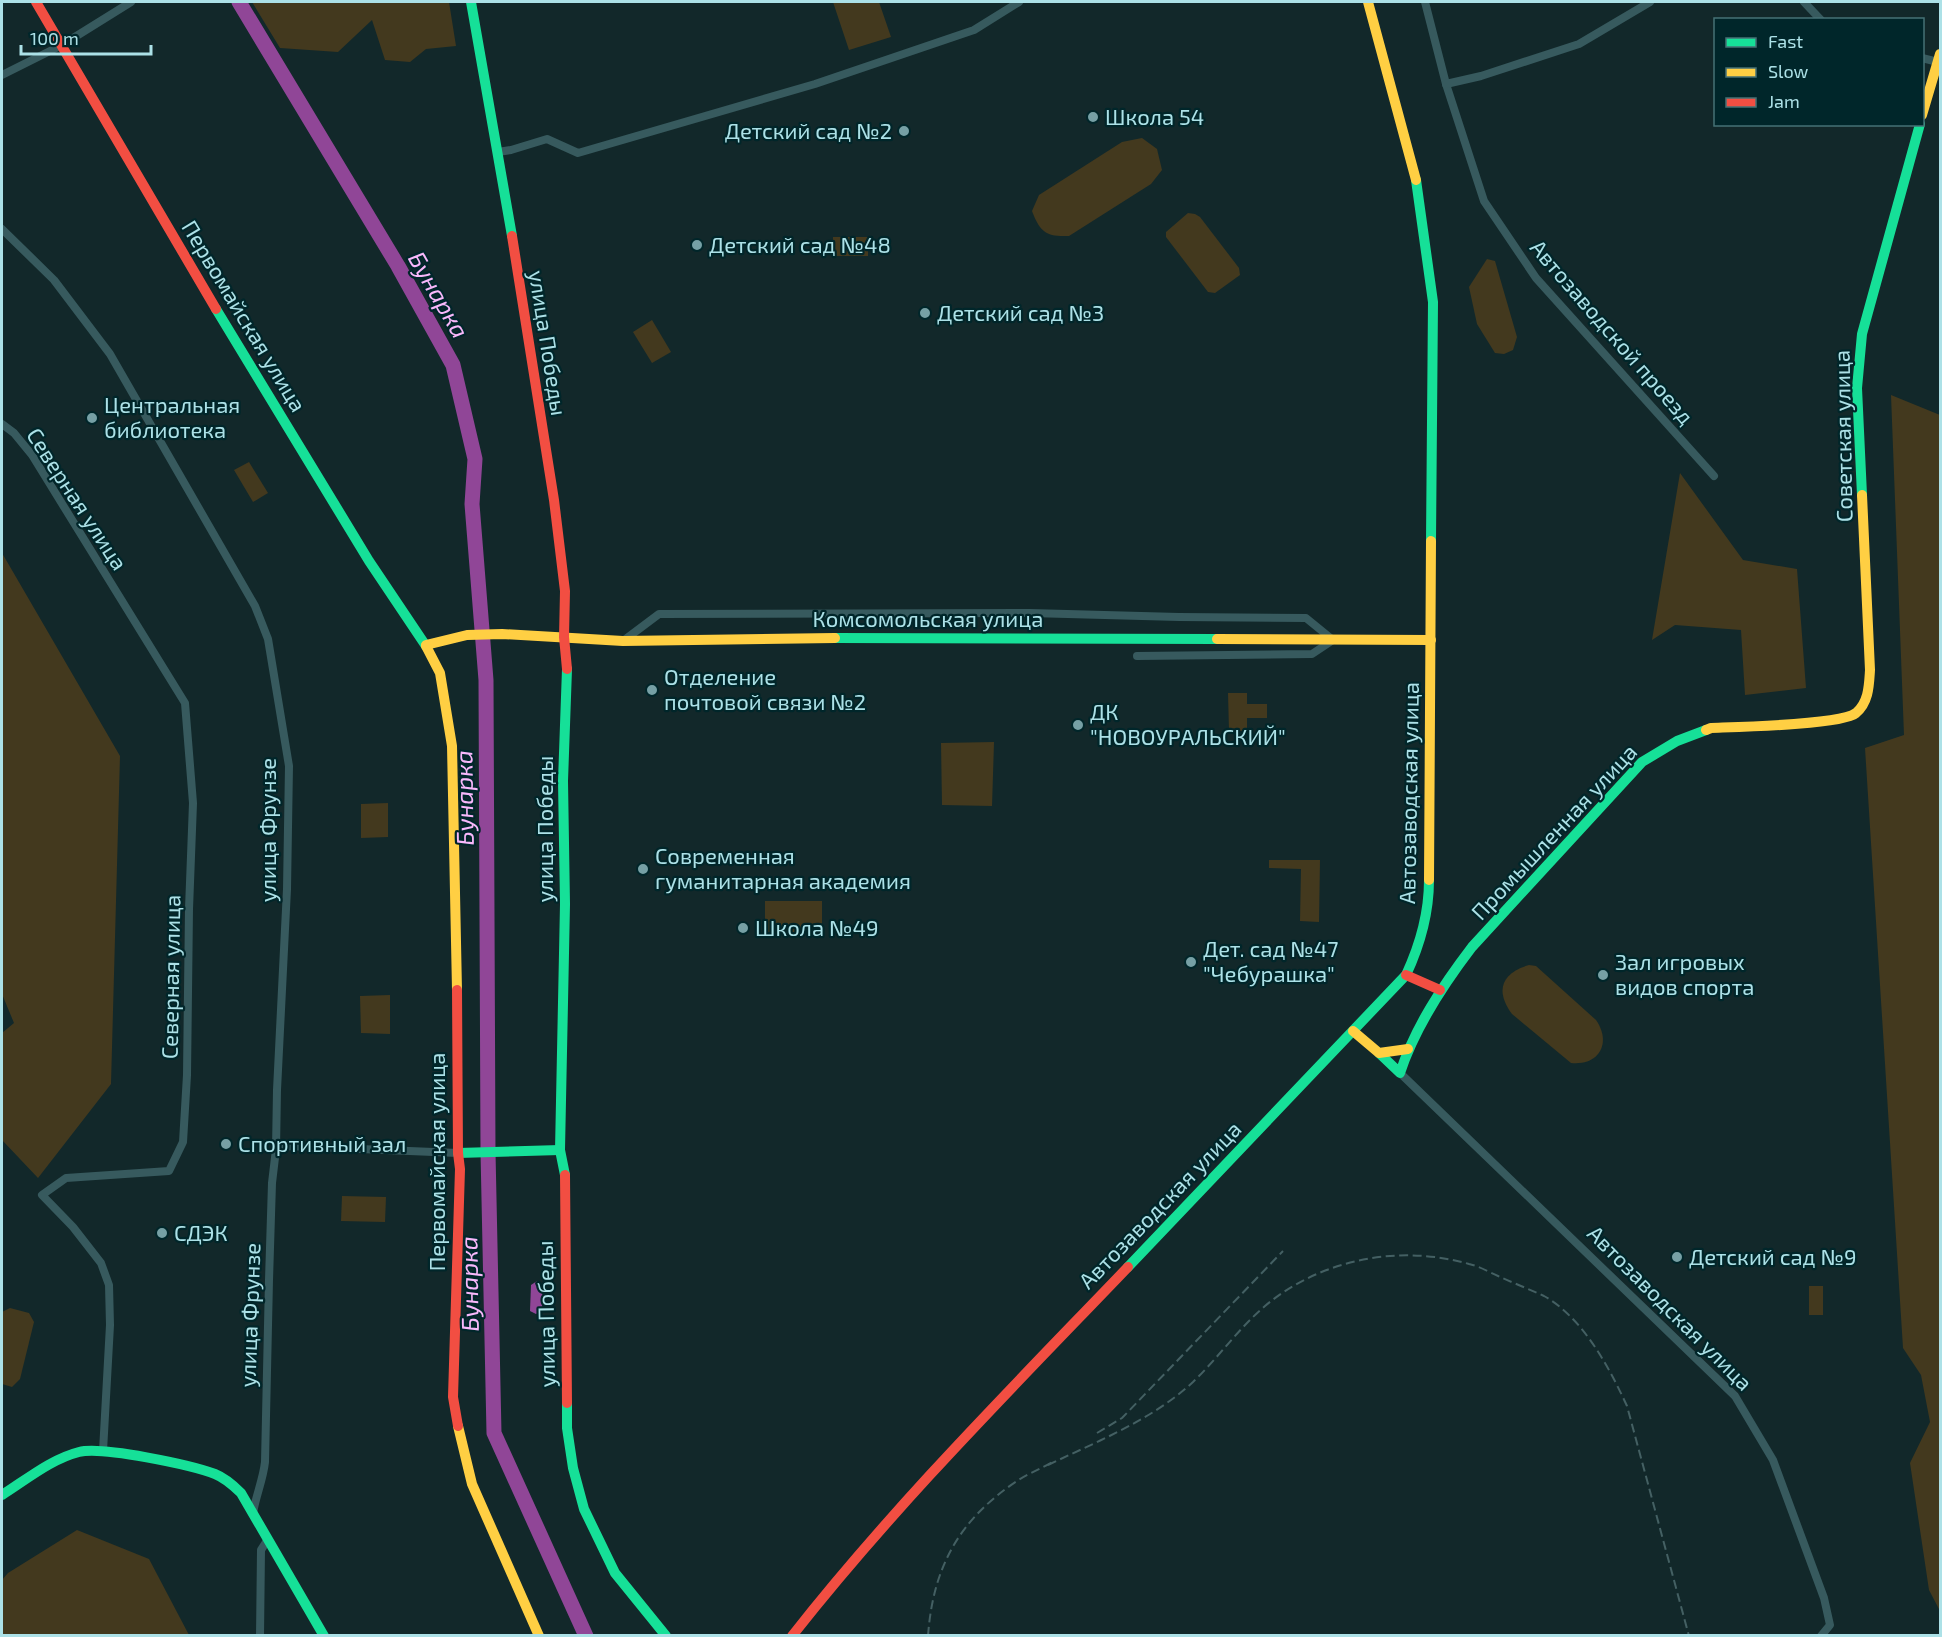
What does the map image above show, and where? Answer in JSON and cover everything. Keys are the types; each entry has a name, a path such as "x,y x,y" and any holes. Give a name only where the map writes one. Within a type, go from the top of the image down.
{"street":[{"name":"Первомайская улица","path":"36,2 99,112 352,533 426,645 440,673 452,746 456,898 460,1169 453,1397 460,1439 472,1484 539,1635"},
{"path":"2,75 62,45 131,2"},
{"name":"улица Победы","path":"471,2 498,152 554,500 565,591 564,637 567,665 563,781 565,923 560,1150 566,1173 567,1428 573,1468 584,1509 615,1573 666,1635"},
{"path":"498,152 547,139 578,153 627,139 815,84 974,30 1019,2"},
{"name":"Автозаводская улица","path":"792,1635 933,1471 1406,975 1421,940 1427,921 1429,896 1433,302 1416,179 1368,2"},
{"name":"Автозаводской проезд","path":"1425,2 1446,84 1484,201 1516,252 1536,278 1714,476"},
{"path":"1446,84 1481,76 1580,44 1650,2"},
{"path":"1804,2 1819,18"},
{"path":"1924,58 1940,58 1924,112"},
{"name":"Советская улица","path":"1854,715 1862,706 1868,693 1870,670 1857,388 1862,334 1919,126"},
{"name":"улица Фрунзе","path":"2,229 54,280 110,354 255,606 268,639 289,766 287,889 276,1149 271,1203 265,1379 265,1462 263,1479 256,1493 253,1513"},
{"name":"Северная улица","path":"2,424 14,433 32,455 185,703 193,803 187,1075 183,1142 169,1171 66,1178 42,1195 73,1227 101,1263 109,1286 110,1325 102,1451"},
{"path":"623,641 659,614 1030,613 1306,618 1333,640 1312,654 1137,656"},
{"name":"Комсомольская улица","path":"426,645 467,635 502,634 623,641 899,637 1431,640"},
{"name":"Промышленная улица","path":"1400,1073 1408,1049 1440,990 1472,947 1642,762 1677,741 1711,728 1832,721 1854,715"},
{"path":"1406,975 1440,990"},
{"path":"1353,1031 1400,1073"},
{"path":"1379,1053 1408,1049"},
{"name":"Автозаводская улица","path":"1400,1073 1736,1396 1773,1460 1824,1598 1830,1624 1821,1635"},
{"path":"276,1149 296,1147 458,1153 560,1150"},
{"path":"2,1495 60,1461 81,1452 102,1451 212,1473 229,1480 241,1493 324,1635"},
{"path":"241,1493 256,1493"},
{"path":"260,1635 261,1550 268,1539"}],"shaded area":[{"path":"252,2 449,2 456,46 426,49 410,62 385,60 372,20 338,52 280,48"},
{"path":"833,2 879,2 891,37 849,50"},
{"path":"1142,138 1157,149 1162,170 1151,184 1069,236 1049,234 1041,228 1032,211 1039,195 1122,142"},
{"path":"1188,213 1200,217 1239,268 1240,275 1215,293 1208,292 1166,237 1166,232"},
{"path":"833,237 868,237 868,256 833,256"},
{"path":"1487,259 1495,261 1517,337 1513,350 1504,354 1495,353 1477,324 1469,287"},
{"path":"652,320 671,352 652,363 633,332"},
{"path":"1891,395 1940,415 1940,1611 1929,1590 1910,1463 1930,1422 1921,1375 1903,1348 1865,748 1904,735"},
{"path":"249,462 268,493 253,502 234,470"},
{"path":"1680,473 1743,560 1797,569 1806,688 1745,695 1741,630 1675,625 1652,640"},
{"path":"2,553 120,756 111,1084 38,1178 2,1140 2,1033 14,1023 2,994"},
{"path":"1228,693 1247,693 1247,704 1267,704 1267,718 1247,718 1247,731 1229,731"},
{"path":"994,742 992,806 942,805 941,743"},
{"path":"388,803 388,837 361,838 361,804"},
{"path":"1269,860 1320,860 1319,922 1300,921 1301,869 1269,868"},
{"path":"765,901 822,901 822,932 765,932"},
{"path":"1529,965 1536,966 1596,1020 1601,1029 1603,1045 1595,1057 1581,1063 1571,1063 1512,1014 1504,998 1504,984 1512,973"},
{"path":"390,995 390,1034 361,1033 360,996"},
{"path":"342,1196 386,1197 385,1222 341,1221"},
{"path":"537,1281 543,1285 542,1311 536,1314 530,1311 531,1285"},
{"path":"1809,1286 1823,1286 1823,1315 1809,1315"},
{"path":"10,1308 29,1313 34,1322 20,1379 12,1387 2,1384 2,1312"},
{"path":"77,1530 149,1559 189,1635 2,1635 2,1580 8,1573"}],"waterway":[{"name":"Бунарка","path":"239,2 398,266 453,365 475,459 472,504 486,680 488,1152 494,1433 586,1636"}],"railway":[{"path":"1097,1433 1122,1418 1283,1251"},
{"path":"1048,1465 1124,1429 1160,1408 1193,1382 1265,1306 1287,1290 1311,1277 1336,1267 1388,1256 1442,1258 1473,1265 1544,1296 1558,1305 1583,1330 1612,1375 1627,1406 1689,1636"},
{"path":"928,1636 931,1611 943,1566 965,1528 997,1496 1022,1478 1054,1461"}],"traffic: fast":[{"path":"471,2 512,236"},
{"path":"1862,495 1857,388 1862,334 1919,126"},
{"path":"1416,180 1433,302 1431,541"},
{"path":"216,309 369,561 426,646"},
{"path":"835,638 1217,639"},
{"path":"565,1175 560,1150 565,904 563,781 567,669"},
{"path":"1379,1053 1400,1073 1431,1007 1472,947 1642,762 1677,741 1706,730"},
{"path":"1128,1267 1406,975 1423,929 1429,880"},
{"path":"458,1153 560,1150"},
{"path":"567,1403 567,1428 573,1468 584,1509 615,1573 666,1636"},
{"path":"2,1495 39,1470 79,1452 107,1452 147,1457 215,1474 229,1482 241,1493 324,1636"}],"traffic: slow":[{"path":"1368,2 1416,180"},
{"path":"1924,108 1940,54"},
{"path":"1706,730 1830,720 1856,713 1864,704 1870,670 1862,495"},
{"path":"1429,880 1431,541"},
{"path":"426,645 467,635 502,634 623,641 835,638"},
{"path":"1217,639 1431,640"},
{"path":"426,646 440,673 452,746 457,990"},
{"path":"1353,1031 1379,1053 1408,1049"},
{"path":"458,1426 472,1484 539,1636"}],"traffic: jam":[{"path":"36,2 216,309"},
{"path":"512,236 554,500 565,591 564,637 567,669"},
{"path":"1406,975 1440,990"},
{"path":"457,990 460,1169 453,1397 458,1426"},
{"path":"565,1175 567,1403"},
{"path":"792,1636 831,1587 913,1493 1128,1267"}],"place":[{"name":"Школа 54","path":"1093,117"},
{"name":"Детский сад №2","path":"904,131"},
{"name":"Детский сад №48","path":"697,245"},
{"name":"Детский сад №3","path":"925,313"},
{"name":"Центральная библиотека","path":"92,418"},
{"name":"Отделение почтовой связи №2","path":"652,690"},
{"name":"ДК \"НОВОУРАЛЬСКИЙ\"","path":"1078,725"},
{"name":"Современная гуманитарная академия","path":"643,869"},
{"name":"Школа №49","path":"743,928"},
{"name":"Дет. сад №47 \"Чебурашка\"","path":"1191,962"},
{"name":"Зал игровых видов спорта","path":"1603,975"},
{"name":"Спортивный зал","path":"226,1144"},
{"name":"СДЭК","path":"162,1233"},
{"name":"Детский сад №9","path":"1677,1257"}]}
